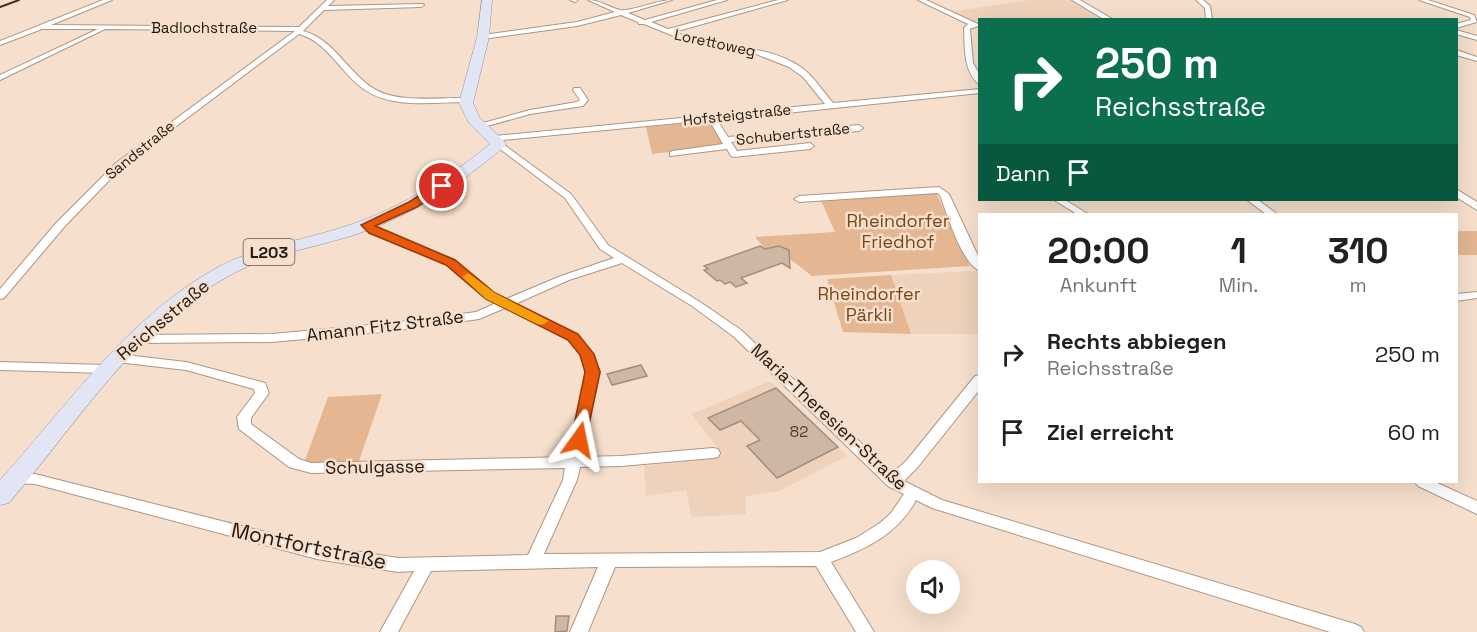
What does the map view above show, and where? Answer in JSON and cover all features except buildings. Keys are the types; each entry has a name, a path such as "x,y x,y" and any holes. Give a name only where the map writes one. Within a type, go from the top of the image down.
{"main road":[{"path":"487,0 483,37 465,100 466,107 480,125 497,141"},
{"name":"Reichsstraße","path":"8,487 112,363 181,301 227,269 276,250 366,225 413,204 497,141"}],"street":[{"path":"0,43 109,0"},
{"name":"Sandstraße","path":"0,297 67,217 119,165 301,30 331,0"},
{"name":"Lorettoweg","path":"591,0 688,40 752,50 792,65 806,75 830,105"},
{"path":"483,37 555,28 669,0"},
{"path":"641,22 724,0"},
{"path":"664,32 785,0"},
{"path":"921,0 976,25"},
{"path":"1075,0 1107,18"},
{"path":"1199,0 1208,7 1209,18"},
{"path":"1422,0 1475,14 1476,21 1458,26"},
{"path":"322,8 422,5"},
{"path":"976,25 966,29 967,50 978,78"},
{"name":"Badlochstraße","path":"44,27 301,30"},
{"name":"Badlochstraße","path":"0,78 105,28"},
{"path":"301,30 310,34 359,83 376,93 398,98 465,100"},
{"path":"1458,33 1477,38"},
{"path":"1458,53 1477,59"},
{"path":"480,125 530,112 580,104 584,100 578,90"},
{"name":"Hofsteigstraße","path":"497,141 711,117 978,91"},
{"name":"Schubertstraße","path":"711,117 734,154 810,146"},
{"name":"Schubertstraße","path":"673,154 728,143 859,128"},
{"name":"Maria-Theresien-Straße","path":"497,141 568,196 604,246 696,304 737,333 893,482 912,493 948,507 1355,632"},
{"path":"799,199 939,190 944,194 971,257 978,264"},
{"path":"1458,193 1477,207"},
{"path":"1061,201 1081,213"},
{"path":"1253,201 1271,213"},
{"path":"366,225 451,262 490,296 573,337 586,354 593,372 570,480 533,561"},
{"name":"Amann Fitz Straße","path":"137,339 294,336 393,327 479,315 565,278 622,259"},
{"path":"1458,298 1477,296"},
{"path":"0,366 112,363"},
{"name":"Schulgasse","path":"112,363 186,366 260,386 262,393 244,417 244,426 288,460 311,468 574,462 713,453"},
{"path":"893,482 912,464 978,382"},
{"name":"Montfortstraße","path":"8,487 35,479 317,552 398,565 533,561 820,559 849,549 887,528 906,508 912,493"},
{"path":"1425,483 1477,508"},
{"path":"820,559 865,632"},
{"path":"579,632 609,561"},
{"path":"389,632 426,565"}],"shaded area":[{"path":"1027,0 1072,0 1101,17 978,18 978,24 950,12"},
{"path":"977,271 978,334 911,334 891,275"},
{"path":"770,381 847,456 779,491 746,496 746,514 692,517 686,490 646,496 644,466 718,458 719,449 691,414"}],"green space":[{"path":"709,121 723,144 722,146 652,154 646,127"},
{"name":"Rheindorfer Friedhof","path":"935,190 970,266 812,276 786,256 789,251 777,246 765,249 755,237 835,232 820,198"},
{"path":"1458,231 1477,231 1477,255 1458,255"},
{"name":"Rheindorfer Pärkli","path":"891,275 911,334 843,332 827,279"},
{"path":"382,394 357,467 303,466 328,397"}],"railway":[{"path":"0,7 19,0"}],"slow traffic":[{"path":"468,277 490,296 542,321"}],"route":[{"path":"442,186 393,215 366,225 451,262 490,296 573,337 586,354 593,372 579,440"}]}
